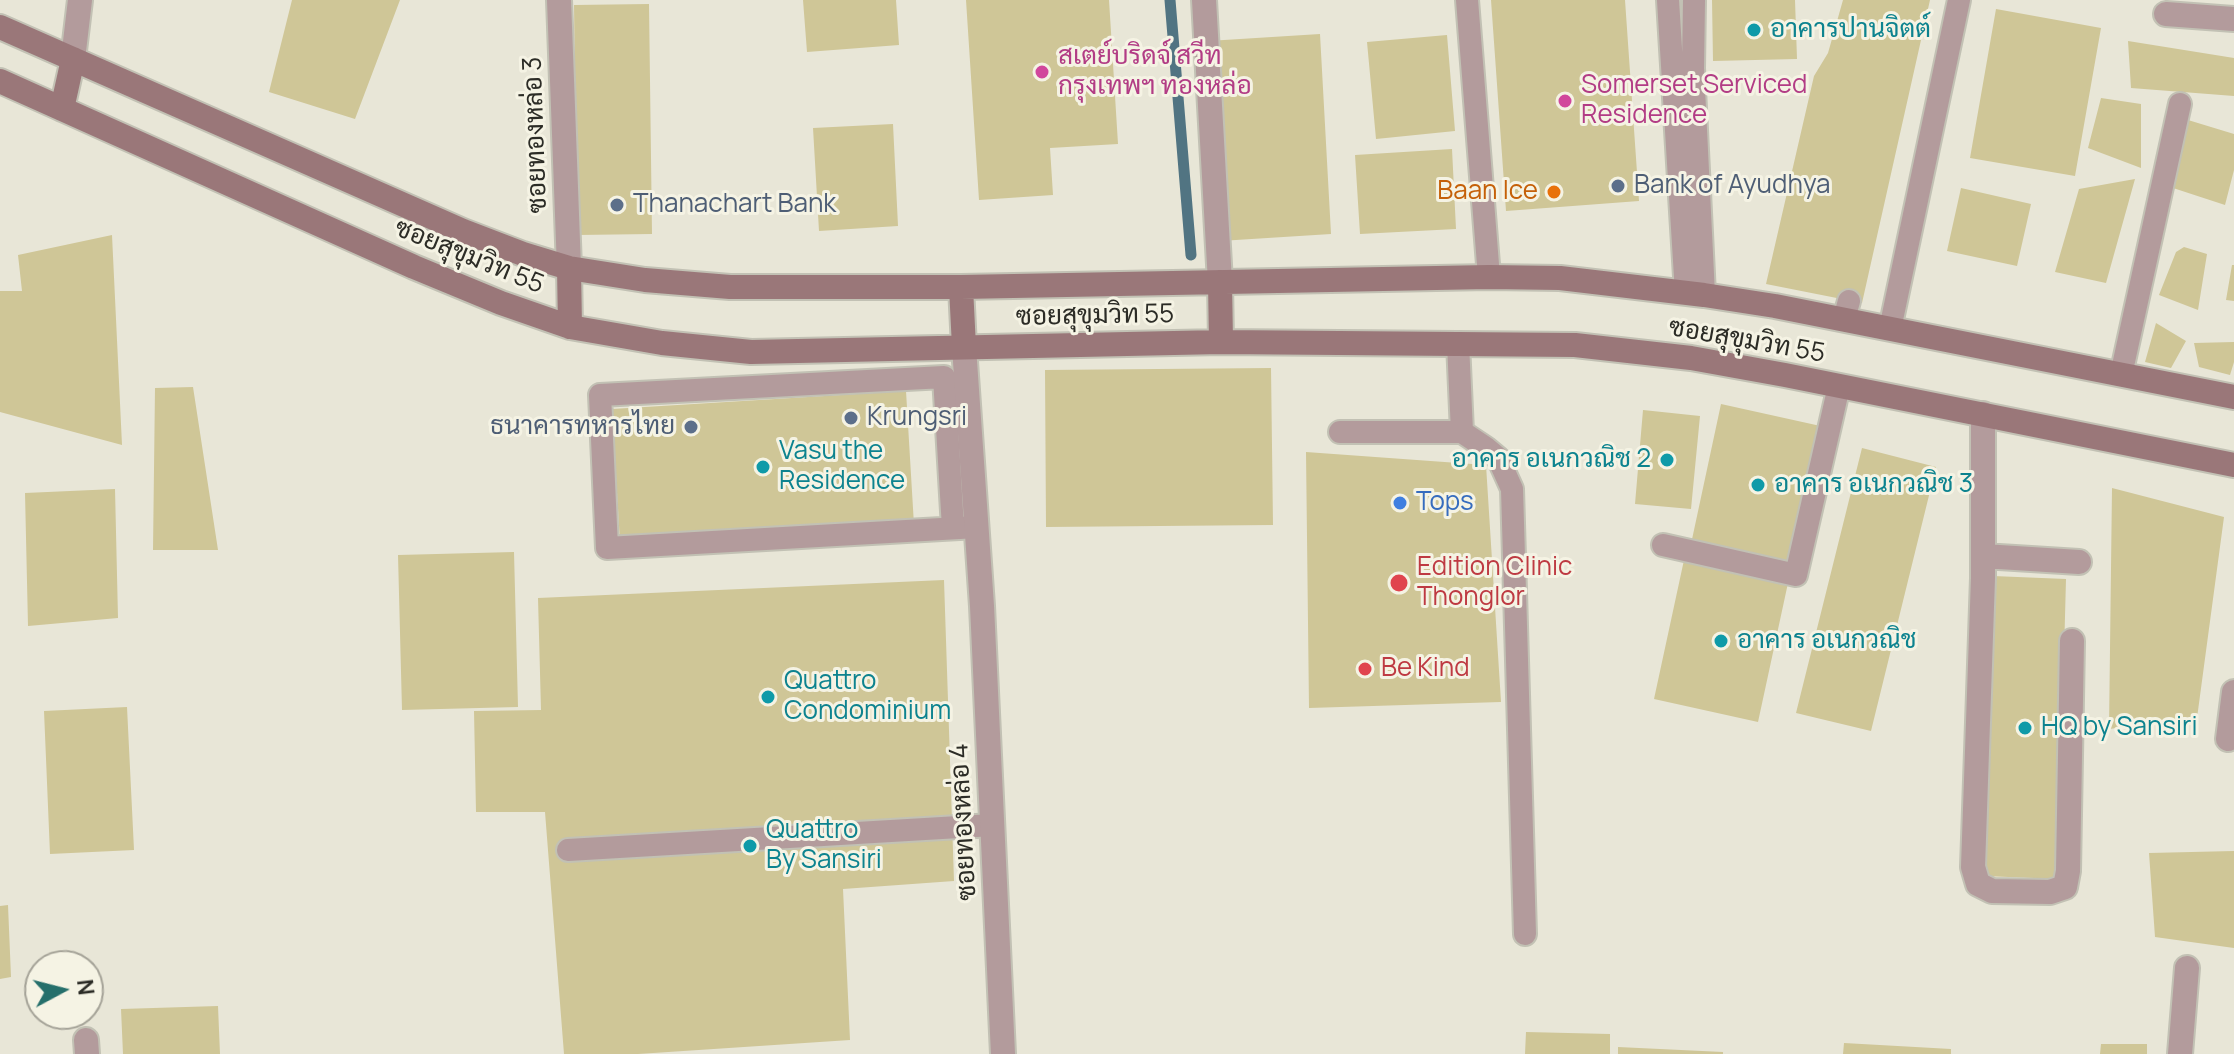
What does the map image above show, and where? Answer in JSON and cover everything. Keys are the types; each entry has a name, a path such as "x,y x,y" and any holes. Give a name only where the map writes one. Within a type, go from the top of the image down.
{"main road":[{"name":"ซอยสุขุมวิท 55","path":"0,27 463,231 569,268 645,280 730,287 961,287 1560,278 1775,306 1846,310 1890,329 2234,397"},
{"path":"62,109 73,59"},
{"name":"ซอยสุขุมวิท 55","path":"0,81 501,303 570,327 662,343 751,352 1221,342 1575,345 1691,358 2234,465"},
{"path":"569,268 570,327"},
{"path":"1220,282 1221,342"},
{"path":"961,287 964,347"}],"street":[{"path":"73,59 80,0"},
{"name":"ซอยทองหล่อ 3","path":"559,0 569,268"},
{"path":"1204,0 1220,282"},
{"path":"2166,14 2234,19"},
{"name":"ซอยทองหล่อ 4","path":"964,347 965,528 993,825 1003,1054"},
{"path":"1983,414 1983,556 1973,867 1978,884 1992,891 2050,892 2065,887 2068,871 2072,641"},
{"path":"1983,556 2079,562"},
{"path":"2228,739 2234,692"},
{"path":"2180,1054 2187,968"}],"lane":[{"path":"1467,0 1489,277"},
{"path":"1668,0 1695,294"},
{"path":"1694,0 1695,294"},
{"path":"1890,329 1959,0"},
{"path":"2121,375 2180,104"},
{"path":"1458,343 1462,432"},
{"path":"906,349 908,379"},
{"path":"804,350 806,385"},
{"path":"944,377 965,528 607,548 600,395 944,377"},
{"path":"1663,545 1796,575 1839,386"},
{"path":"1340,432 1462,432 1498,458 1512,489 1525,934"},
{"path":"568,850 993,825"}],"building":[{"path":"292,0 400,0 355,119 269,92"},
{"path":"803,0 896,0 899,45 807,52"},
{"name":"สเตย์บริดจ์ สวีท กรุงเทพฯ ทองหล่อ","path":"966,0 1109,0 1118,144 1050,148 1053,195 979,200"},
{"name":"Somerset Serviced Residence","path":"1491,0 1625,0 1639,201 1506,211"},
{"name":"อาคารปานจิตต์","path":"1712,0 1795,0 1797,59 1713,61"},
{"path":"1843,0 1930,0 1862,303 1766,284 1814,76 1828,53"},
{"path":"649,4 652,234 577,235 574,5"},
{"path":"1996,9 2101,28 2075,176 1970,158"},
{"path":"1320,34 1331,234 1220,241 1208,41"},
{"path":"1447,35 1455,131 1376,139 1367,42"},
{"path":"2128,41 2234,58 2234,96 2131,88"},
{"path":"2101,98 2141,104 2141,168 2088,148"},
{"path":"2188,120 2234,134 2234,170 2225,205 2170,187"},
{"path":"893,124 898,226 819,231 813,128"},
{"path":"1452,149 1456,229 1360,234 1355,155"},
{"path":"2135,179 2106,283 2055,272 2079,189"},
{"path":"1961,188 2031,204 2017,266 1947,251"},
{"path":"112,235 122,445 0,412 0,291 22,291 18,255"},
{"path":"2184,247 2207,254 2198,310 2159,295 2176,252"},
{"path":"2234,265 2234,301 2226,300"},
{"path":"2156,323 2186,341 2171,368 2145,362"},
{"path":"2234,342 2234,362 2230,375 2199,367 2194,343"},
{"path":"1271,368 1273,525 1046,527 1045,370"},
{"path":"193,387 218,550 153,550 155,388"},
{"name":"Vasu the Residence","path":"906,391 914,525 620,542 612,409"},
{"name":"อาคาร อเนกวณิช 3","path":"1721,404 1825,427 1795,567 1691,544"},
{"name":"อาคาร อเนกวณิช 2","path":"1643,410 1700,416 1691,509 1635,504"},
{"path":"1862,448 1936,467 1871,731 1796,713"},
{"path":"1306,452 1486,465 1501,702 1309,708"},
{"path":"2112,488 2224,517 2197,718 2109,729"},
{"path":"115,489 118,618 28,626 25,493"},
{"path":"514,552 518,707 402,710 398,555"},
{"name":"อาคาร อเนกวณิช","path":"1684,560 1788,583 1758,722 1654,699"},
{"name":"HQ by Sansiri","path":"1993,576 2066,579 2058,879 1984,876"},
{"name":"Quattro By Sansiri","path":"944,580 954,881 843,889 850,1040 638,1054 564,1054 545,812 476,812 474,711 541,710 538,598"},
{"path":"127,707 134,850 50,854 44,711"},
{"path":"2234,851 2234,948 2155,937 2149,853"},
{"path":"8,905 11,977 0,979 0,906"},
{"path":"218,1006 220,1054 123,1054 121,1009"},
{"path":"1526,1032 1610,1034 1610,1054 1525,1054"},
{"path":"1844,1043 1951,1049 1951,1054 1843,1054"},
{"path":"2101,1044 2147,1044 2147,1054 2100,1054"},
{"path":"1618,1047 1723,1052 1723,1054 1618,1054"}],"waterway":[{"path":"1170,0 1191,255"}],"place":[{"name":"อาคารปานจิตต์","path":"1754,30"},
{"name":"สเตย์บริดจ์ สวีท กรุงเทพฯ ทองหล่อ","path":"1042,72"},
{"name":"Somerset Serviced Residence","path":"1565,101"},
{"name":"Bank of Ayudhya","path":"1618,186"},
{"name":"Baan Ice","path":"1554,192"},
{"name":"Thanachart Bank","path":"617,205"},
{"name":"Krungsri","path":"851,418"},
{"name":"ธนาคารทหารไทย","path":"691,427"},
{"name":"อาคาร อเนกวณิช 2","path":"1667,460"},
{"name":"Vasu the Residence","path":"763,467"},
{"name":"อาคาร อเนกวณิช 3","path":"1758,485"},
{"name":"Tops","path":"1400,503"},
{"name":"Edition Clinic Thonglor","path":"1399,583"},
{"name":"อาคาร อเนกวณิช","path":"1721,641"},
{"name":"Be Kind","path":"1365,669"},
{"name":"Quattro Condominium","path":"768,697"},
{"name":"HQ by Sansiri","path":"2025,728"},
{"name":"Quattro By Sansiri","path":"750,846"}]}
